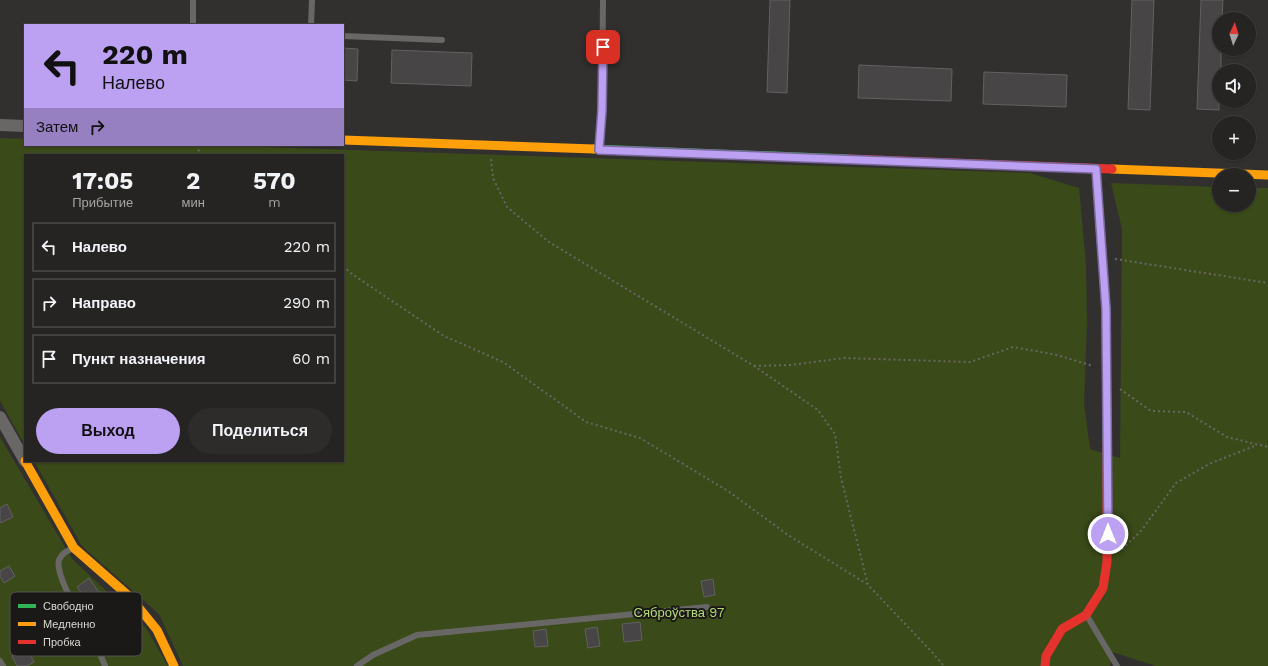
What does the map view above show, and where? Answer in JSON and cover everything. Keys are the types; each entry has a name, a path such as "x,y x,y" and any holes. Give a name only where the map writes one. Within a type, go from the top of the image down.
{"street":[{"path":"0,125 24,126"},
{"path":"344,140 1268,176"},
{"path":"1045,666 1046,656 1062,629 1086,615 1103,588 1107,562 1106,309 1096,169"},
{"path":"0,417 24,459"},
{"path":"26,462 74,548 124,592"},
{"path":"142,612 157,630 174,666"}],"lane":[{"path":"193,0 193,24"},
{"path":"311,24 312,0"},
{"path":"599,150 602,110 603,0"},
{"path":"344,36 442,40"},
{"path":"68,592 59,568 59,560 63,554 74,548"},
{"path":"358,666 373,655 417,635 706,607"},
{"path":"1086,615 1117,666"},
{"path":"101,656 105,666"},
{"path":"0,661 3,666"}],"path":[{"path":"490,146 493,178 507,207 549,242 754,366 818,410 835,434 842,478 868,585"},
{"path":"1103,258 1268,283"},
{"path":"344,267 352,274 444,336 503,362 586,422 640,438 728,491 788,535 868,585 944,666"},
{"path":"754,366 791,365 844,358 970,362 1013,347 1057,356 1093,366 1106,379 1151,411 1186,412 1227,437 1268,446"},
{"path":"1107,562 1141,531 1176,483 1209,464 1257,444"}],"green space":[{"name":"Сяброўства 97","path":"0,138 24,139 24,146 234,146 1030,173 1079,188 1086,265 1087,323 1084,403 1090,449 1120,458 1122,229 1111,183 1212,187 1212,212 1256,212 1256,188 1268,188 1268,666 1156,666 1112,652 1110,666 183,666 159,614 142,599 142,592 134,592 82,546 35,462 344,462 344,154 24,154 24,443 0,401"},
{"path":"0,437 72,559 107,592 10,592 10,656 142,656 142,624 146,628 168,666 0,666"}],"building":[{"path":"770,0 790,0 787,93 767,92"},
{"path":"1132,0 1154,0 1150,110 1128,109"},
{"path":"1201,0 1223,0 1222,12 1212,12 1212,56 1221,56 1221,64 1212,64 1212,108 1219,108 1219,110 1197,109"},
{"path":"344,48 358,49 357,81 344,80"},
{"path":"392,50 472,53 471,86 391,83"},
{"path":"859,65 952,69 951,101 858,98"},
{"path":"984,72 1067,75 1066,107 983,104"},
{"path":"7,504 13,517 0,523 0,508"},
{"path":"9,566 15,576 4,583 0,576 0,571"},
{"path":"89,578 99,592 81,592 77,587"},
{"path":"713,579 715,595 704,597 701,581"},
{"path":"640,622 642,640 624,642 622,624"},
{"path":"597,627 600,646 588,648 585,629"},
{"path":"546,629 548,646 535,647 533,631"},
{"path":"12,656 31,656 34,662 27,666 17,666"}],"traffic: fast":[{"path":"594,149 849,159"},
{"path":"1096,169 1106,309 1107,442"}],"traffic: slow":[{"path":"344,140 594,149"},
{"path":"1112,169 1268,175"},
{"path":"26,462 74,548 124,592"},
{"path":"142,612 157,630 174,666"}],"traffic: jam":[{"path":"849,159 1112,169"},
{"path":"1045,666 1046,656 1062,629 1086,615 1103,588 1107,562 1107,442"}],"route":[{"path":"603,47 602,110 599,150 1096,169 1106,309 1108,534"}]}
